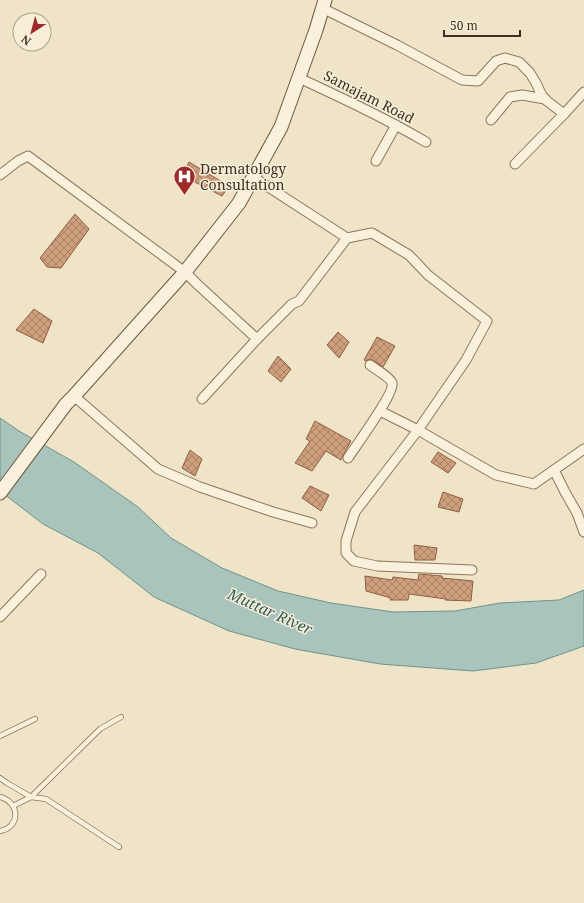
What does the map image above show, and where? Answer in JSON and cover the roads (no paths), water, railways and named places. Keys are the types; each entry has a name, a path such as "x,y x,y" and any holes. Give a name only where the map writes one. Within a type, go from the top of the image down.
{"main road":[{"path":"0,493 70,400 185,272 239,203 281,127 316,30 323,4"}],"street":[{"path":"323,4 462,80 478,80 496,61 505,58 519,62 530,74 542,96 564,114"},
{"name":"Samajam Road","path":"299,78 355,103 426,142"},
{"path":"514,164 584,92"},
{"path":"491,120 510,96 522,95 545,99"},
{"path":"376,161 396,125"},
{"path":"0,175 18,161 28,156 185,272 257,339"},
{"path":"253,177 347,238"},
{"path":"202,399 257,339 292,304 299,300 347,238 372,233 409,255 428,275 487,321 466,360 418,430 355,512 346,541 346,553 354,561 377,566 472,570"},
{"path":"348,458 380,411 390,392 392,383 370,365"},
{"path":"70,400 158,469 200,487 273,512 312,523"},
{"path":"380,411 418,430 496,475 534,484 584,449"},
{"path":"554,470 577,513 584,532"},
{"path":"0,617 41,574"}],"lane":[{"path":"13,806 31,797 100,729 121,718"},
{"path":"0,736 35,719"},
{"path":"0,778 31,797 46,799 119,847"},
{"path":"0,797 5,798 10,802 15,811 13,823 9,827 0,831"}],"water":[{"name":"Muttar River","path":"0,418 19,431 74,462 138,507 171,538 222,568 278,591 331,603 393,612 455,611 500,603 559,600 584,590 584,646 536,663 473,671 380,664 295,649 229,631 154,597 98,553 43,524 0,491"}],"place":[{"name":"Dermatology Consultation","path":"184,196"}]}
